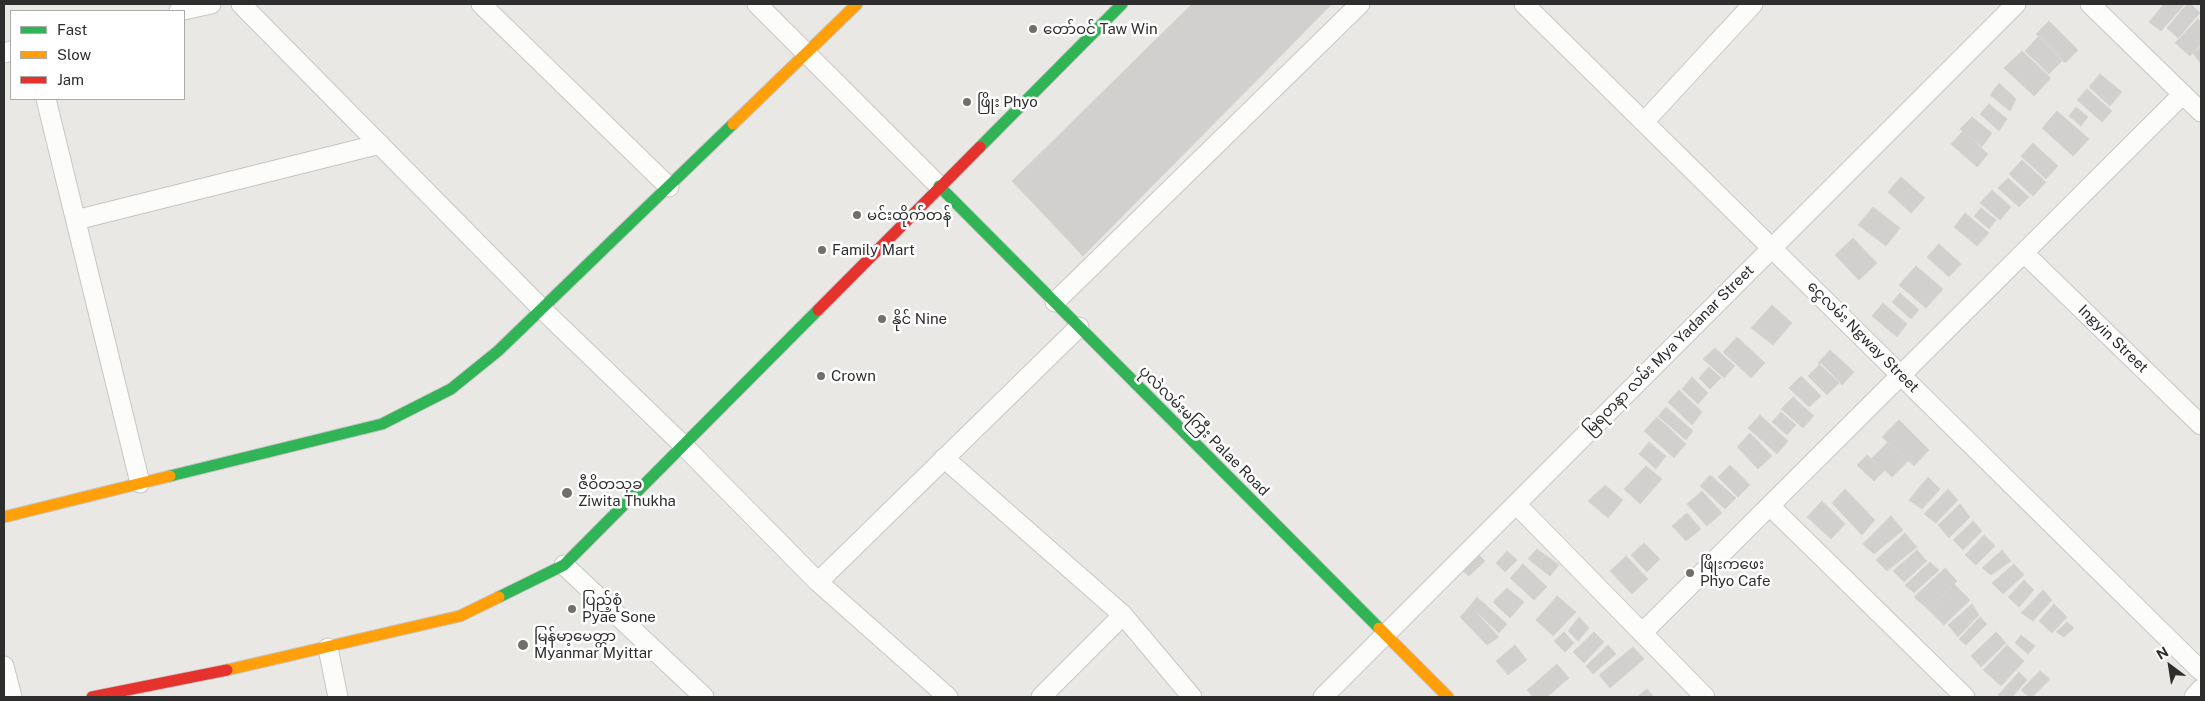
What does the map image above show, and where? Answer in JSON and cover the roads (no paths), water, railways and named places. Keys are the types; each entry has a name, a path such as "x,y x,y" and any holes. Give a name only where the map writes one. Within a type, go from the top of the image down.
{"street":[{"path":"184,10 212,4"},
{"path":"241,4 542,309 684,445 818,582 948,697"},
{"path":"481,4 669,187"},
{"path":"757,4 939,186"},
{"path":"4,517 382,424 451,389 498,351 857,4"},
{"path":"92,697 328,648 460,616 564,565 1122,4"},
{"path":"1055,302 1360,4"},
{"name":"ငွေလမ်း Ngway Street","path":"1524,4 2201,671"},
{"path":"1644,122 1753,4"},
{"name":"မြရတနာ လမ်း Mya Yadanar Street","path":"1323,697 2016,4"},
{"path":"2090,4 2201,112"},
{"path":"1642,633 2183,94"},
{"path":"46,100 140,483"},
{"path":"76,220 380,144"},
{"name":"ပုလဲလမ်းမကြီး Palae Road","path":"939,186 1448,697"},
{"name":"Ingyin Street","path":"2024,253 2201,425"},
{"path":"818,582 1079,327"},
{"path":"944,458 1123,615 1192,697"},
{"path":"1516,504 1705,697"},
{"path":"1770,506 1953,693"},
{"path":"564,565 704,697"},
{"path":"1041,697 1123,615"},
{"path":"328,648 338,697"},
{"path":"4,666 12,697"},
{"path":"2194,697 2201,689"}],"place":[{"name":"တော်ဝင် Taw Win","path":"1033,29"},
{"name":"ဖြိုး Phyo","path":"967,102"},
{"name":"မင်းထိုက်တန်","path":"857,215"},
{"name":"Family Mart","path":"822,250"},
{"name":"နိုင် Nine","path":"882,319"},
{"name":"Crown","path":"821,376"},
{"name":"ဇီဝိတသုခ Ziwita Thukha","path":"567,493"},
{"name":"ဖြိုးကဖေး Phyo Cafe","path":"1690,573"},
{"name":"ပြည့်စုံ Pyae Sone","path":"572,609"},
{"name":"မြန်မာ့မေတ္တာ Myanmar Myittar","path":"523,645"}]}
